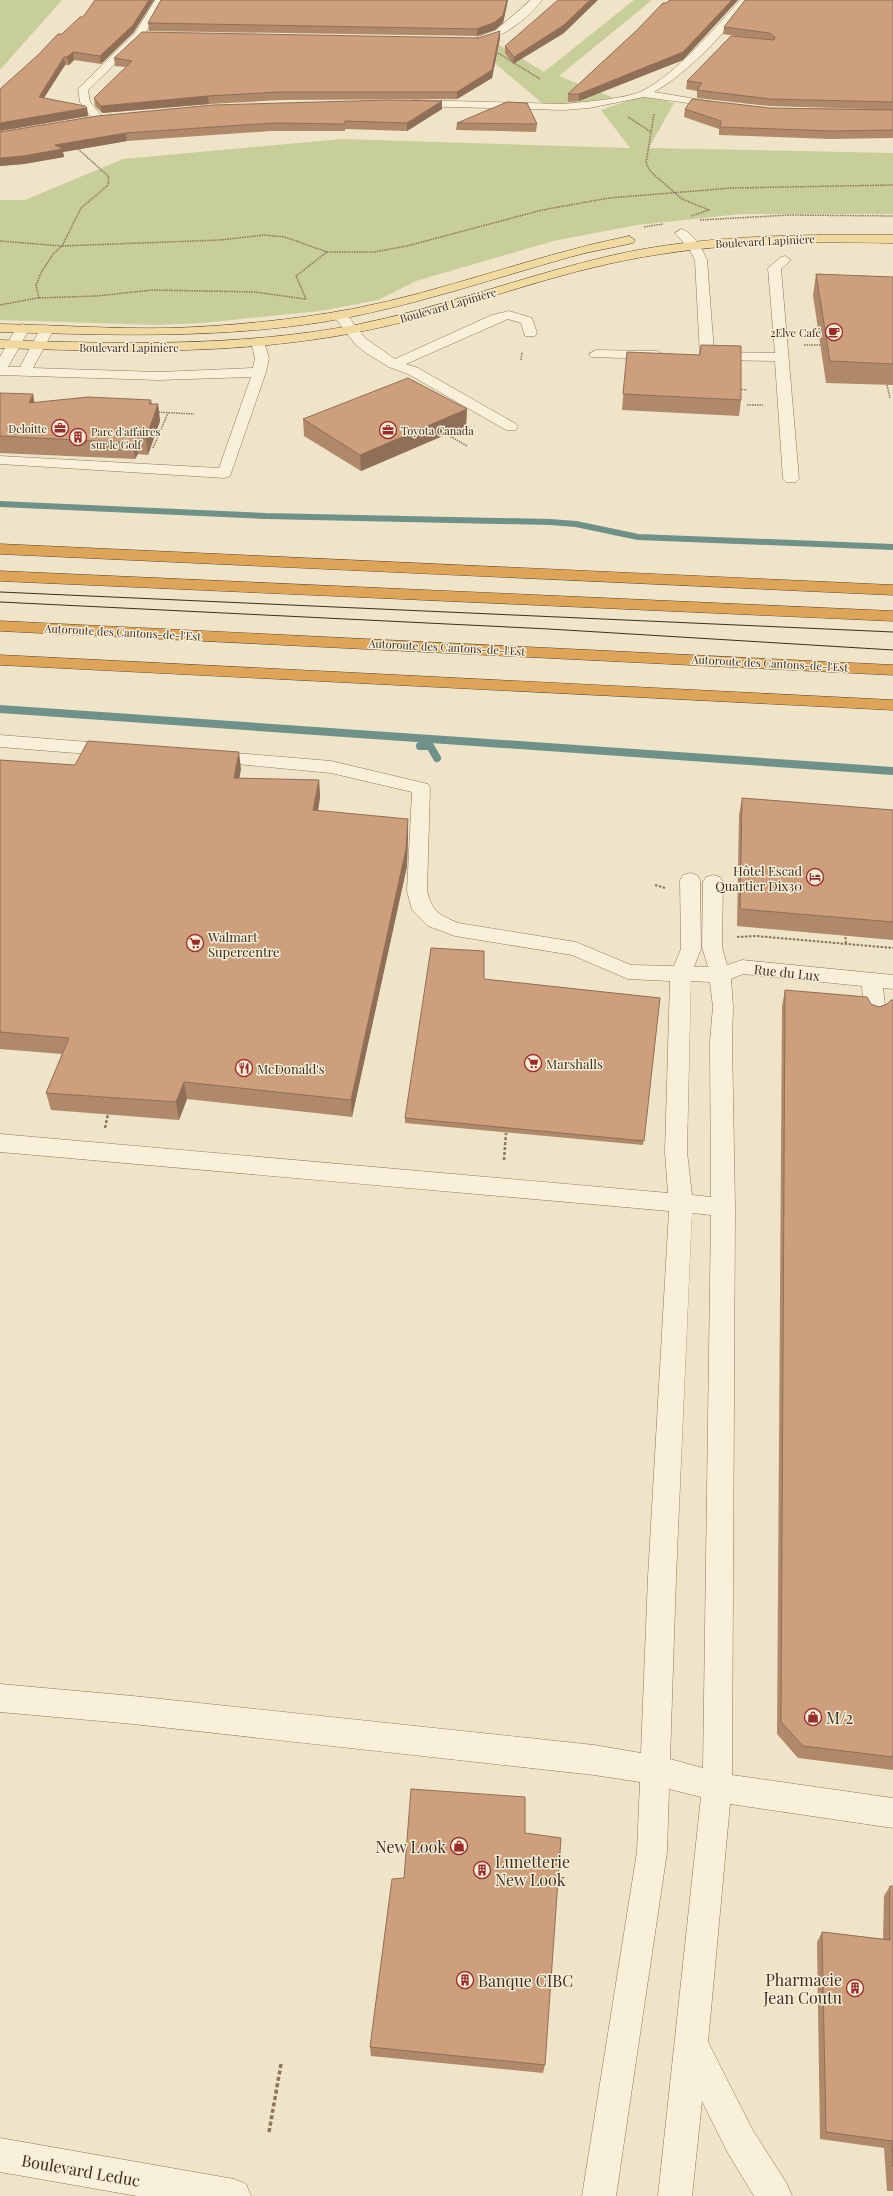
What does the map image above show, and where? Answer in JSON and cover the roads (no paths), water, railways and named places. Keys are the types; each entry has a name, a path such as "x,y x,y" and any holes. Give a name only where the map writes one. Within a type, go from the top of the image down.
{"highway":[{"path":"0,549 893,590"},
{"path":"0,576 893,616"},
{"name":"Autoroute des Cantons-de-l'Est","path":"0,626 893,670"},
{"path":"0,660 893,705"},
{"path":"0,672 110,665"}],"main road":[{"path":"665,229 681,233 694,226"},
{"name":"Boulevard Lapinière","path":"0,328 141,332 192,331 278,324 340,315 434,293 641,233"},
{"name":"Boulevard Lapinière","path":"0,344 171,348 258,342 351,329 431,312 594,263 693,246 776,239 893,239"}],"street":[{"path":"98,119 85,102 83,89 138,34 160,0"},
{"path":"462,42 478,41 500,33 537,0"},
{"path":"399,103 564,107 589,105 644,94 663,83 713,37 745,0"},
{"path":"138,34 154,35"},
{"path":"713,37 728,39"},
{"path":"644,94 730,107"},
{"path":"84,121 112,117"},
{"path":"681,233 693,246 701,260 707,356"},
{"path":"785,260 774,268 782,357 790,479"},
{"path":"340,315 366,347 394,364 413,372 511,427"},
{"path":"394,364 497,318 509,316 527,321 530,333"},
{"path":"23,328 0,371 159,376 259,372"},
{"path":"24,372 47,329"},
{"path":"0,460 225,473 259,372 262,358 258,342"},
{"path":"596,354 669,355"},
{"path":"692,355 782,357"},
{"path":"0,741 134,752"},
{"name":"Rue du Lux","path":"197,756 331,767 421,788 417,891 422,910 435,921 455,929 576,949 628,972 720,975 742,967 893,982"},
{"path":"599,2196 652,1852 660,1622 681,1204 676,1152 681,974 691,949 690,880"},
{"path":"675,2196 692,2044 717,1787 723,1207 721,1041 723,1007 720,975 712,947 713,882"},
{"path":"872,980 875,1014"},
{"path":"0,1143 723,1207"},
{"path":"0,1698 133,1710 233,1723 594,1760 655,1770 717,1787 758,1795 893,1813"},
{"path":"692,2044 738,2140 753,2166 775,2196"},
{"name":"Boulevard Leduc","path":"0,2156 234,2196"}],"waterway":[{"path":"0,504 266,516 550,522 576,524 638,537 893,547"},
{"path":"0,709 893,771"},
{"path":"420,746 430,746 437,758"}],"tram line":[{"path":"0,592 893,632"},
{"path":"0,602 549,629 893,650"}],"place":[{"name":"2Elve Café","path":"834,332"},
{"name":"Deloitte","path":"60,428"},
{"name":"Toyota Canada","path":"388,430"},
{"name":"Parc d'affaires sur le Golf","path":"78,437"},
{"name":"Hôtel Escad Quartier Dix30","path":"815,877"},
{"name":"Walmart Supercentre","path":"195,943"},
{"name":"Marshalls","path":"533,1063"},
{"name":"McDonald's","path":"244,1068"},
{"name":"M/2","path":"813,1717"},
{"name":"New Look","path":"459,1846"},
{"name":"Lunetterie New Look","path":"482,1870"},
{"name":"Banque CIBC","path":"465,1980"},
{"name":"Pharmacie Jean Coutu","path":"855,1988"}]}
